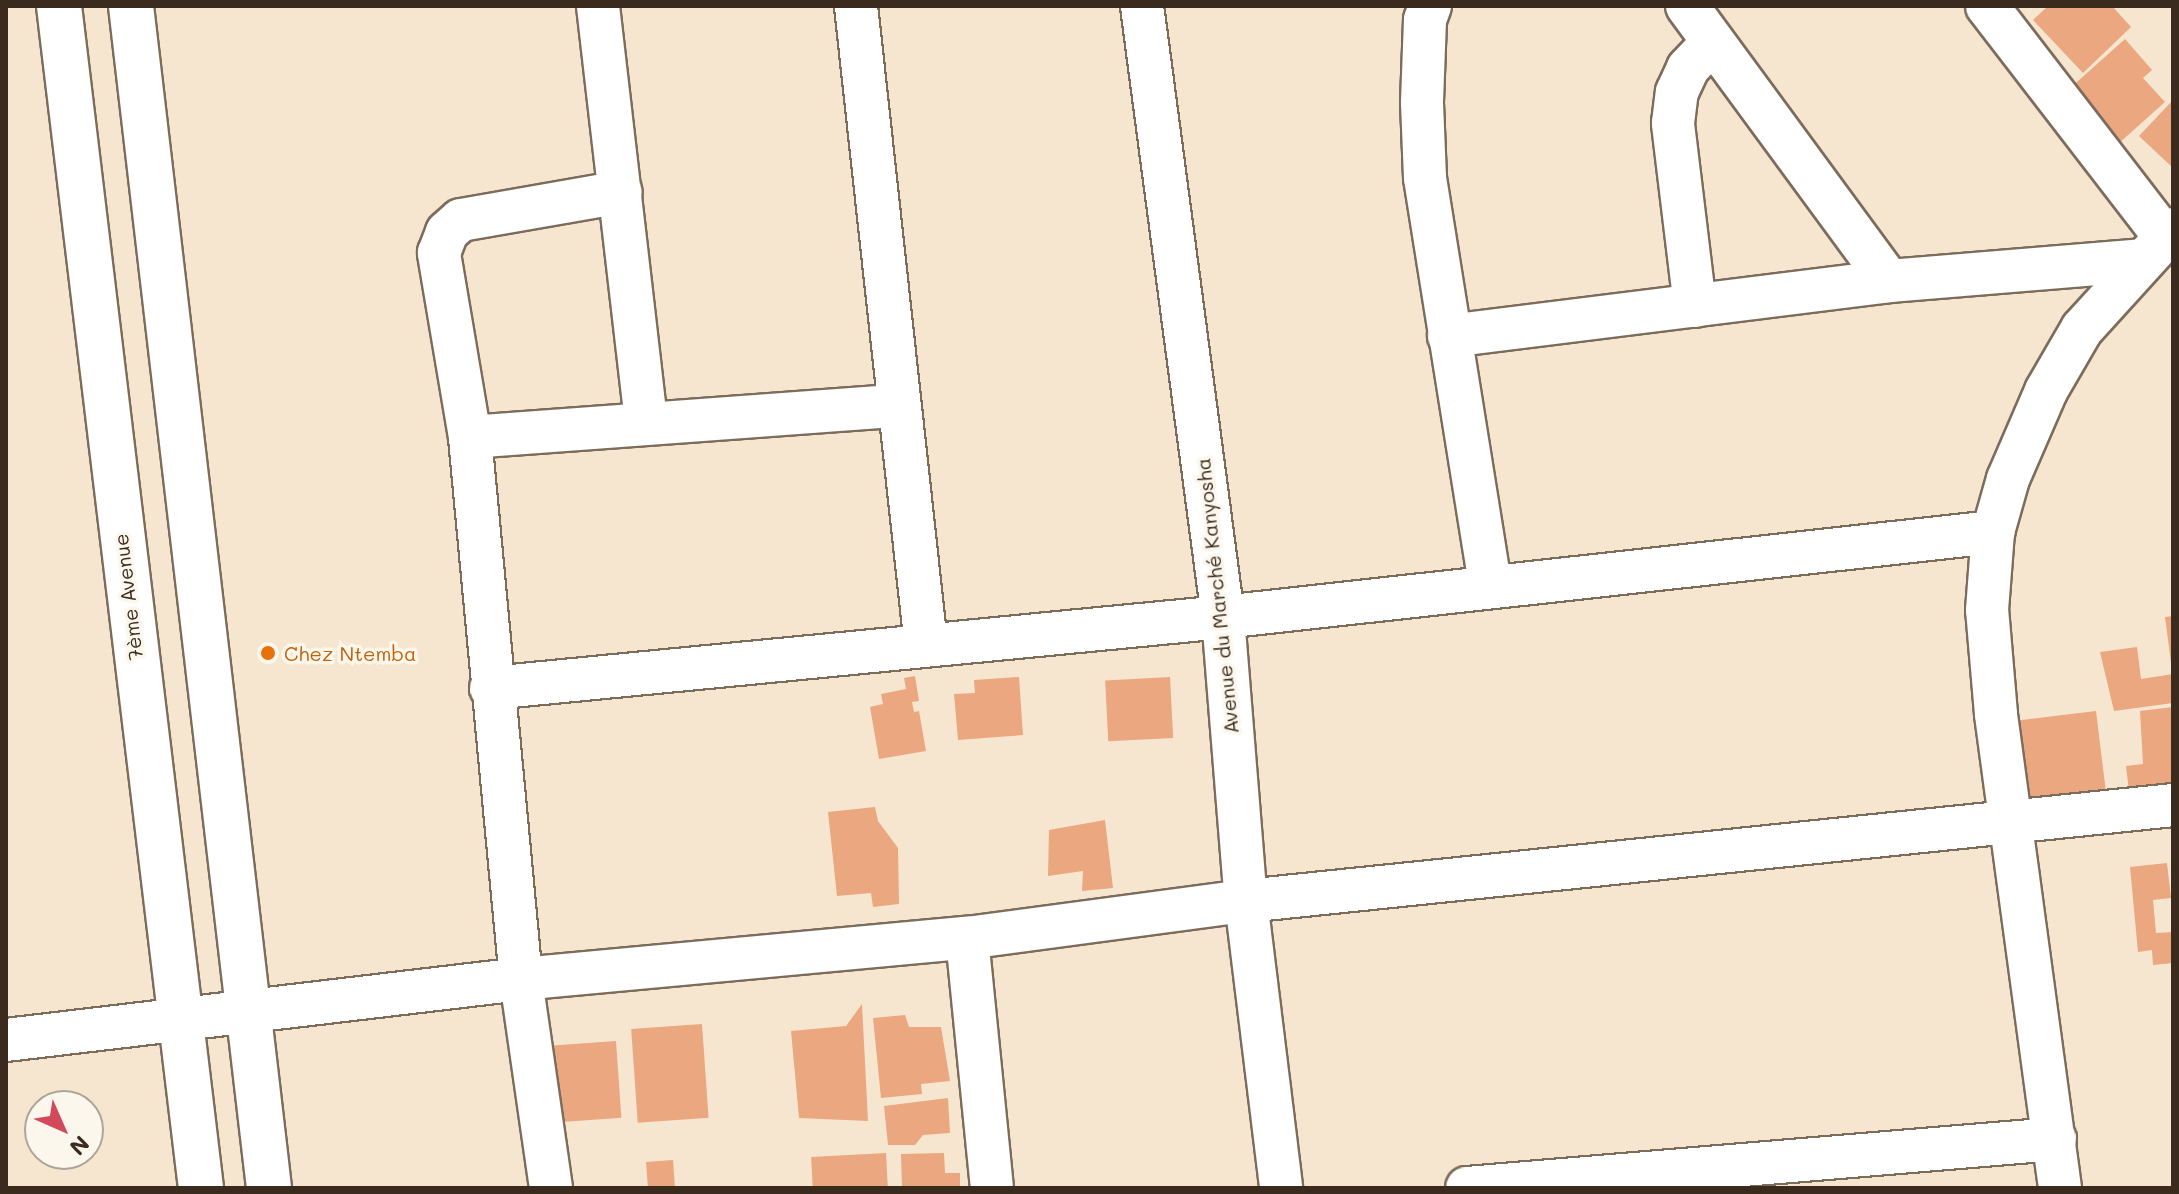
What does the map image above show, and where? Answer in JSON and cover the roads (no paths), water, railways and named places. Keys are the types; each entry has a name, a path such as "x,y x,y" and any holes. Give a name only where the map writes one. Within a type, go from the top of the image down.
{"street":[{"name":"7ème Avenue","path":"59,6 178,1019 201,1188"},
{"path":"131,6 269,1188"},
{"path":"598,6 646,422"},
{"path":"856,6 896,406 926,645"},
{"name":"Avenue du Marché Kanyosha","path":"1142,6 1223,617 1246,901 1281,1188"},
{"path":"1430,6 1422,103 1425,178 1490,584"},
{"path":"1687,6 1889,281"},
{"path":"1987,6 2160,242"},
{"path":"1695,306 1673,123 1677,92 1688,68 1713,42"},
{"path":"551,1188 521,979 491,688 470,437 439,253 447,232 461,220 621,192"},
{"path":"1449,336 1889,281 2160,242"},
{"path":"2060,1188 1987,610 1993,532 2008,479 2046,391 2082,329 2160,242"},
{"path":"470,437 896,406"},
{"path":"491,688 1223,617 1490,584 1993,532"},
{"path":"6,1040 521,979 967,938 1246,901 2173,805"},
{"path":"967,938 992,1188"},
{"path":"1467,1188 1560,1183 2055,1139"}],"place":[{"name":"Chez Ntemba","path":"268,653"}]}
